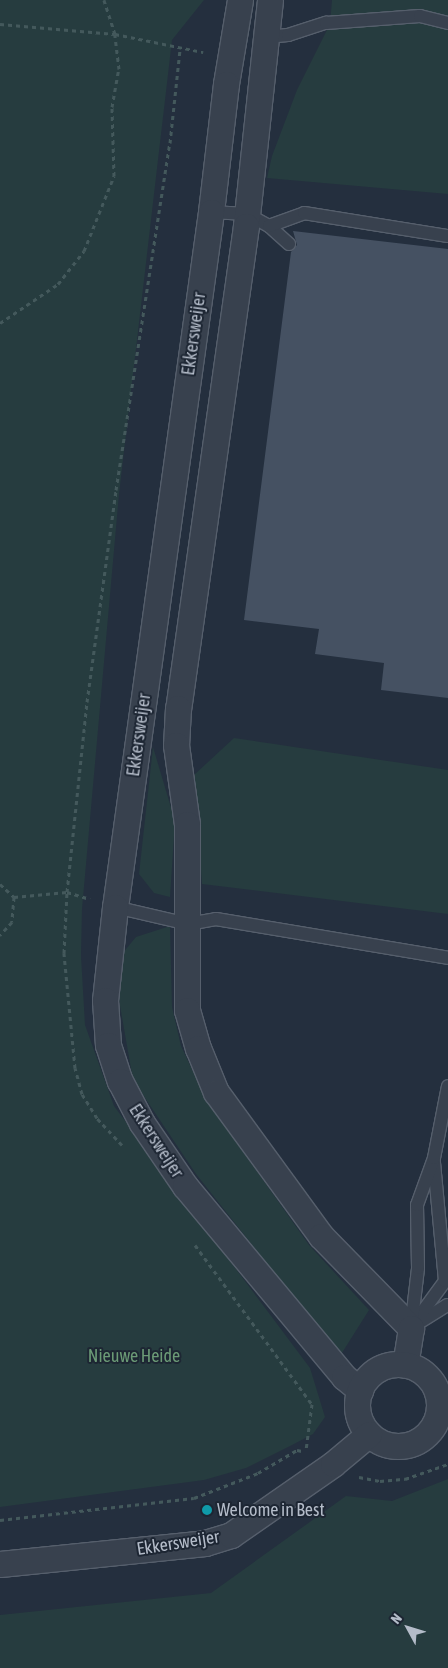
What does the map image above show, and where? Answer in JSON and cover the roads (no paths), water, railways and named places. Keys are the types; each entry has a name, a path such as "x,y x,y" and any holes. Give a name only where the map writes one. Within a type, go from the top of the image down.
{"street":[{"name":"Ekkersweijer","path":"240,0 226,84 211,212 115,907 105,1000 108,1045 124,1090 142,1123 185,1186 344,1377 360,1390"},
{"name":"Ekkersweijer","path":"270,0 247,214 178,708 176,745 186,824 188,1010 198,1048 216,1092 321,1236 411,1328"},
{"path":"405,1365 411,1328"},
{"path":"405,1365 428,1376 443,1404 430,1431 414,1443 389,1446 368,1434 359,1417 357,1404 360,1390 375,1371 388,1366 405,1365"},
{"name":"Ekkersweijer","path":"0,1564 205,1543 231,1535 333,1464 368,1434"}],"lane":[{"path":"266,37 288,35 326,23 420,16 448,23"},
{"path":"211,212 247,214 269,226 289,244"},
{"path":"269,226 304,213 448,236"},
{"path":"115,907 188,924 216,919 448,958"},
{"path":"411,1328 418,1268 417,1205 434,1158 448,1086"},
{"path":"411,1328 445,1281 434,1158"},
{"path":"411,1328 448,1305"}],"place":[{"name":"Welcome in Best","path":"207,1510"}],"park label":[{"name":"Nieuwe Heide","path":"134,1356"}]}
